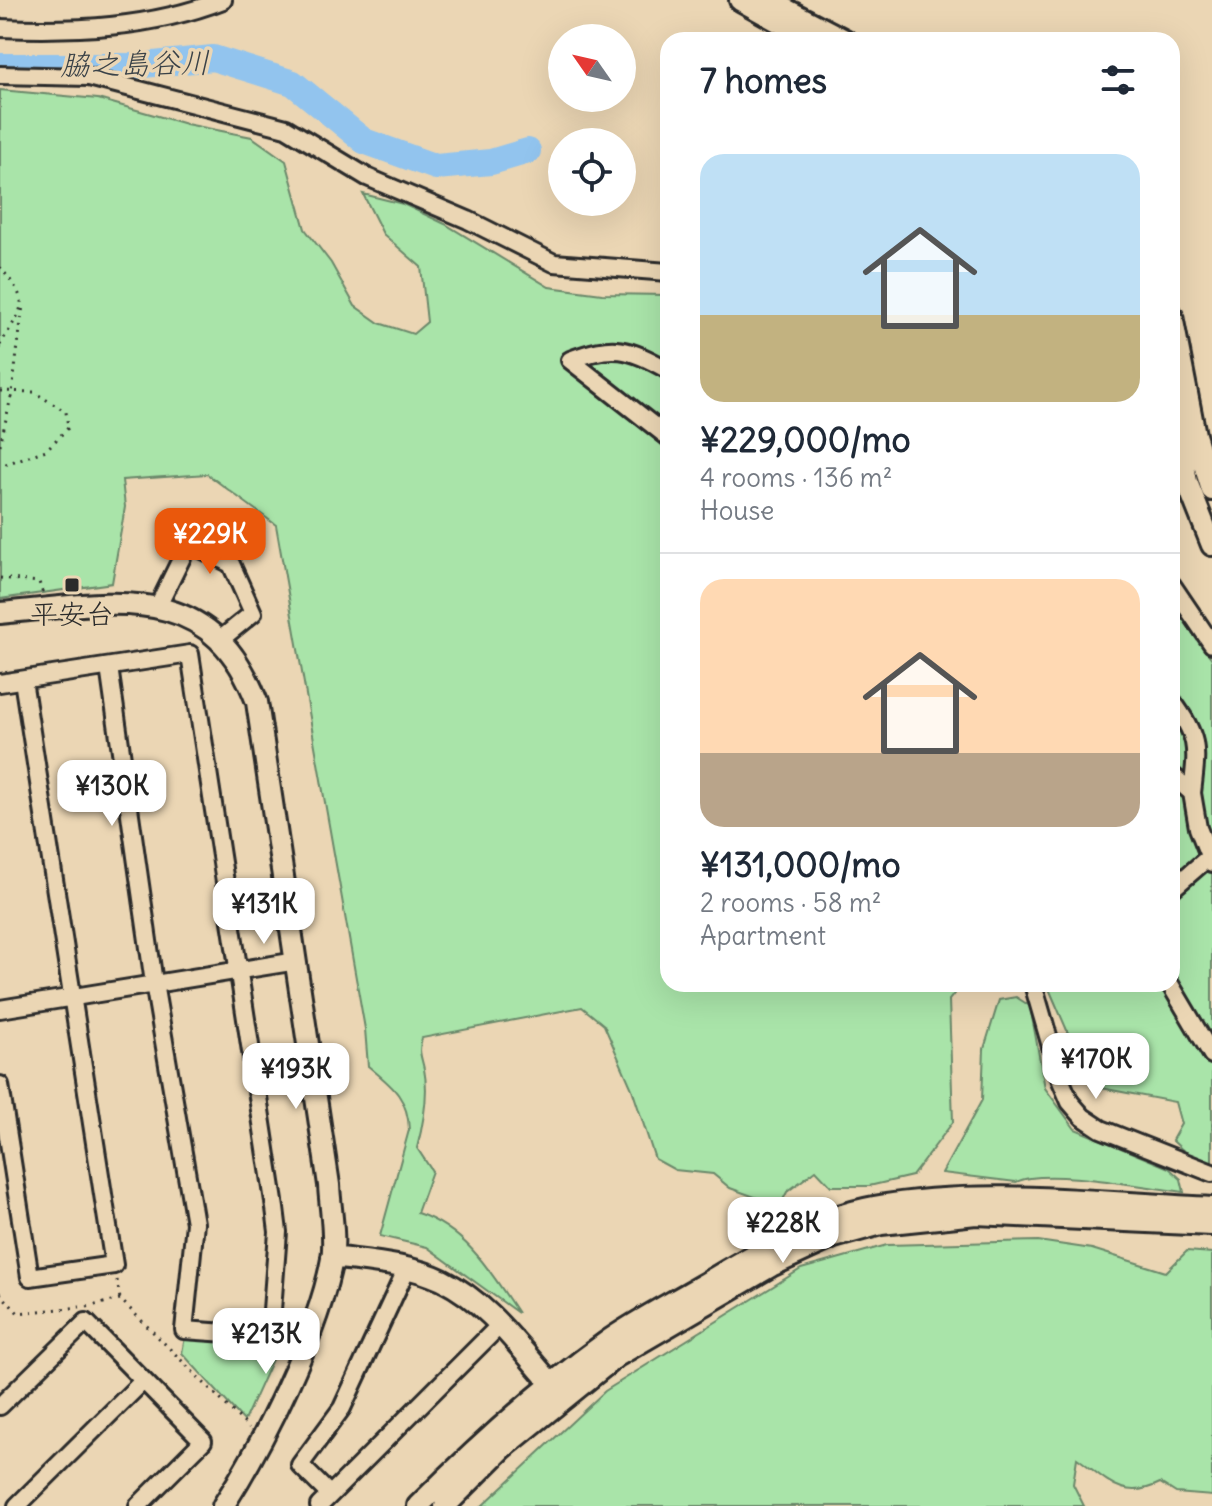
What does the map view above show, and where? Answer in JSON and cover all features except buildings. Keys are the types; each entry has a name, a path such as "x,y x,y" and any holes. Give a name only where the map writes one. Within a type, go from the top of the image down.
{"street":[{"path":"0,28 101,28 169,18 223,0"},
{"path":"756,2 800,32"},
{"path":"756,2 826,32"},
{"path":"0,75 89,77 286,128 367,177 468,220 554,263 660,275"},
{"path":"660,366 622,348 593,351 570,360 660,431"},
{"path":"1180,357 1195,435 1212,490"},
{"path":"1180,444 1187,482 1206,521 1212,545"},
{"path":"158,606 189,543 231,564 253,613 221,639"},
{"path":"1180,597 1212,644"},
{"path":"0,613 131,603 158,606 188,618 221,639 257,702 329,1185 332,1257 309,1336 260,1439 223,1506"},
{"path":"0,683 190,654 238,971 265,1124 278,1232 270,1336 184,1330 195,1223 154,983 109,667"},
{"path":"0,1085 30,1277 114,1265 23,680"},
{"path":"1180,715 1197,746 1192,793 1198,828 1210,860 1180,883"},
{"path":"1180,782 1192,793"},
{"path":"0,1009 297,961"},
{"path":"1035,992 1061,1081 1070,1102 1083,1117 1101,1129 1212,1173"},
{"path":"1175,992 1212,1055"},
{"path":"445,1506 608,1341 792,1235 870,1208 964,1197 1212,1208"},
{"path":"0,1204 19,1202"},
{"path":"418,1506 486,1438 557,1390 771,1266 834,1237 881,1224 976,1214 1212,1225"},
{"path":"332,1257 407,1268 442,1280 466,1294 501,1324 557,1390"},
{"path":"407,1268 342,1408 300,1465 324,1501 501,1324"},
{"path":"0,1406 86,1322 203,1441 138,1506"},
{"path":"17,1506 143,1381"}],"path":[{"path":"0,267 21,293 23,305 12,393 0,445"},
{"path":"0,345 23,305"},
{"path":"0,391 34,392 66,412 68,428 46,450 0,466"},
{"path":"0,578 39,582 48,609"},
{"path":"114,1265 120,1299 260,1439"},
{"path":"0,1293 18,1313 95,1306 120,1299"}],"green space":[{"path":"0,90 98,99 186,124 252,137 286,161 305,229 331,263 355,306 379,323 413,334 427,322 421,267 383,234 363,194 403,204 445,224 549,287 602,294 660,295 660,992 956,992 949,1000 953,1122 912,1176 869,1186 831,1186 816,1170 787,1192 780,1206 730,1188 713,1174 675,1170 655,1159 632,1089 604,1025 582,1007 422,1038 420,1054 426,1098 417,1148 432,1171 417,1213 434,1220 463,1241 487,1268 518,1313 427,1247 380,1236 409,1130 408,1119 397,1093 368,1066 365,1029 276,525 207,474 122,480 125,507 112,583 0,599"},
{"path":"1180,614 1212,659 1212,1169 1193,1160 1172,1140 1181,1124 1175,1102 1091,1086 1050,992 1180,992"},
{"path":"1016,997 1030,1006 1045,1088 1075,1129 1169,1168 1181,1179 1184,1192 1073,1178 1031,1178 1016,1182 942,1173 982,1100 984,1049 999,1000"},
{"path":"1038,1241 1092,1249 1166,1272 1187,1251 1212,1253 1212,1496 1176,1493 1160,1483 1147,1488 1125,1489 1106,1480 1077,1458 1073,1484 1084,1506 482,1506 605,1391 801,1269 887,1245"},
{"path":"185,1337 279,1344 244,1421 182,1353"}],"waterway":[{"name":"脇之島谷川","path":"0,66 134,66 213,58 293,83 364,141 436,167 491,162 528,151"}],"place":[{"name":"平安台","path":"72,585"}]}
